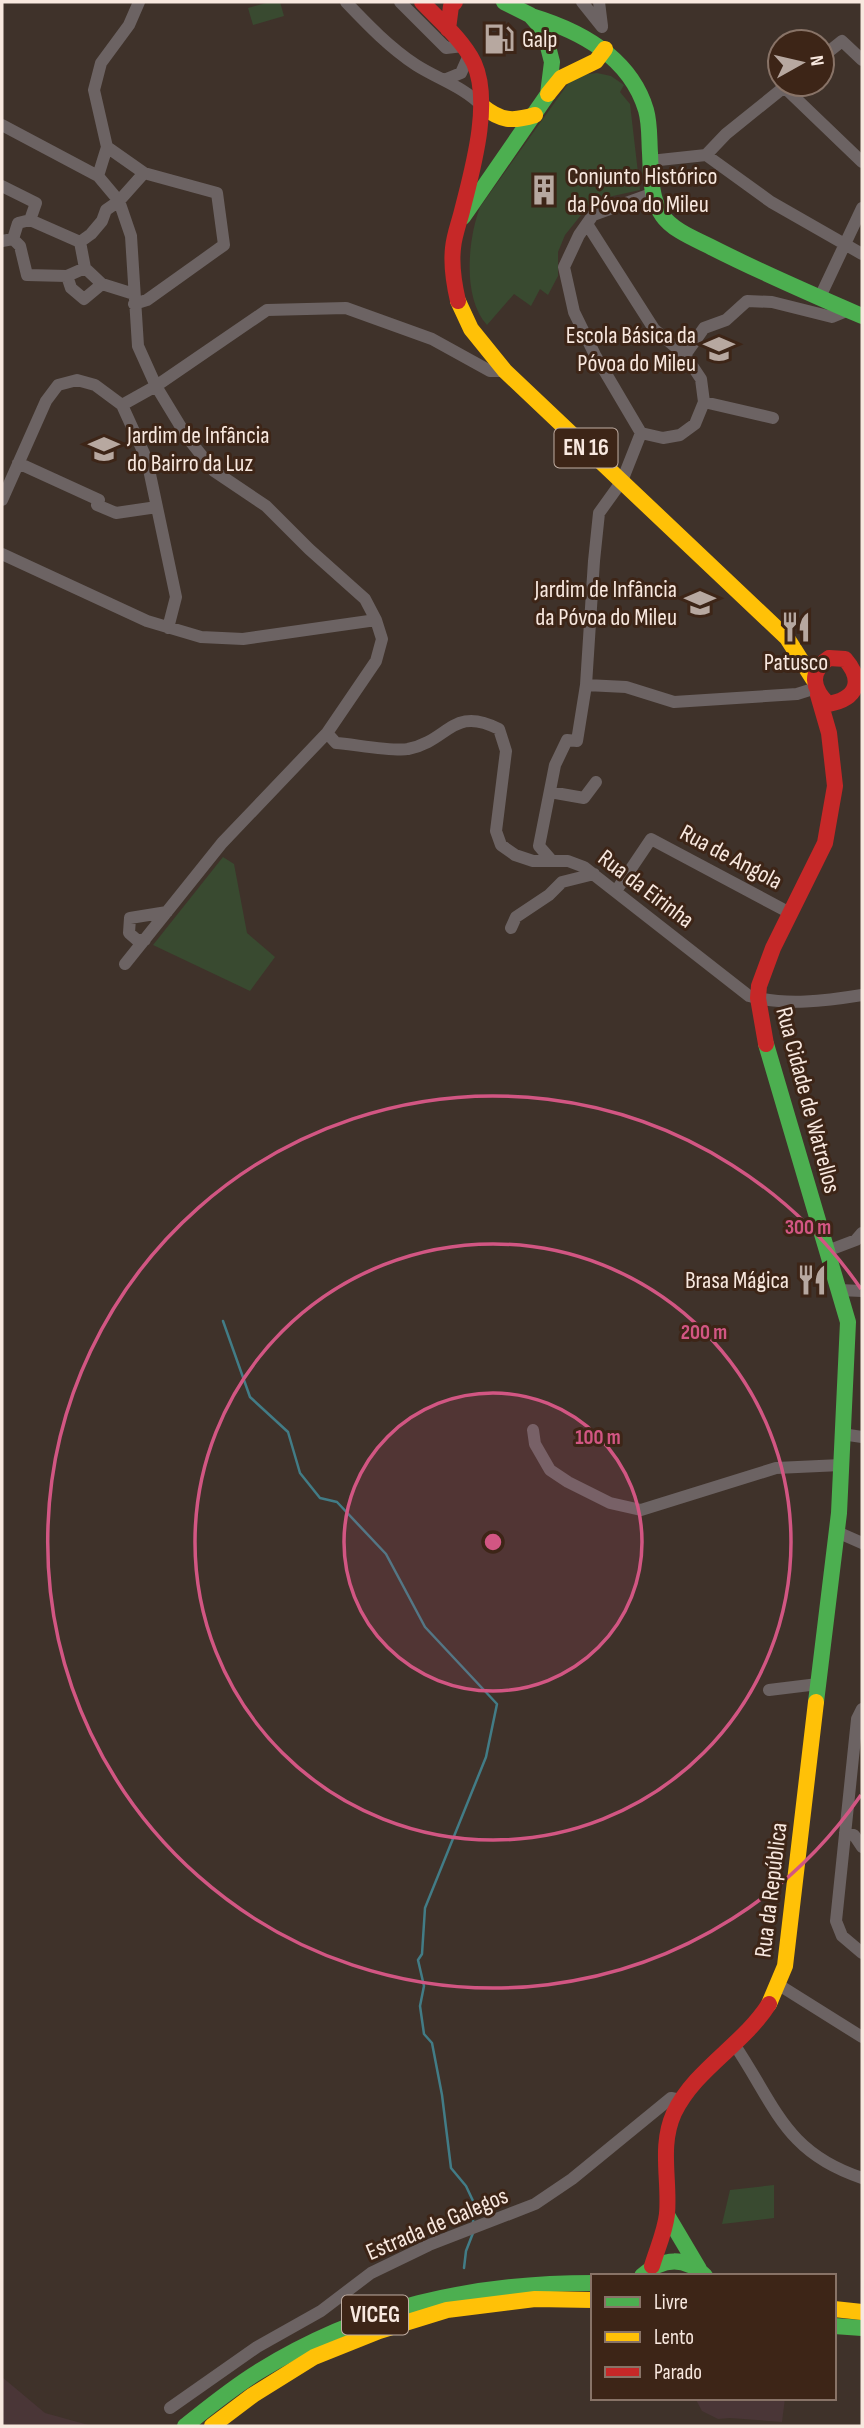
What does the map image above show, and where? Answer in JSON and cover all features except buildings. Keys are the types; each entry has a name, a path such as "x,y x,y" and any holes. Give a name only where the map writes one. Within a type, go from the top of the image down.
{"main road":[{"name":"EN 16","path":"422,2 466,51 478,75 482,106 453,246 452,267 457,301 471,331 484,350 505,371 787,638 816,687"},
{"path":"448,29 451,6 455,2"},
{"name":"EN 16","path":"459,223 528,117 548,94 553,73 552,50 543,32 519,7"},
{"name":"EN 16","path":"519,7 540,41 545,60 539,91 528,117"},
{"path":"519,7 550,21 603,37 631,76 646,110 654,193 664,219 705,243 856,313"},
{"path":"548,94 561,78 596,61 603,37"},
{"path":"482,106 498,120 511,122 528,117"},
{"name":"EN 16","path":"787,638 829,658 845,659 859,673 853,697"},
{"path":"829,658 818,665 816,687 828,704 853,697"},
{"name":"Rua Cidade de Watrellos","path":"816,687 829,733 835,786 825,844 753,991 848,1322 837,1532"},
{"name":"Rua Cidade de Watrellos","path":"829,733 834,717 853,697"},
{"name":"Rua da República","path":"667,2216 667,2139 674,2114 681,2100 700,2076 765,2011 779,1986 785,1966 837,1532"},
{"path":"667,2216 702,2272"},
{"path":"644,2273 667,2216"},
{"path":"644,2273 663,2261 676,2259 688,2262 702,2272"},
{"name":"VICEG","path":"185,2426 256,2372 317,2339 378,2314 448,2294 514,2284 591,2283"},
{"name":"VICEG","path":"212,2426 253,2395 314,2357 379,2331 447,2310 535,2299 591,2300"},
{"path":"836,2309 862,2312"},
{"path":"836,2326 862,2329"}],"street":[{"path":"98,176 107,147 94,90 101,63 129,25 139,2"},
{"path":"346,2 382,39 419,66 471,95 482,106"},
{"path":"400,2 446,48 466,51 461,73 444,80"},
{"path":"582,2 603,37"},
{"path":"599,2 603,37"},
{"path":"836,46 842,41 862,60"},
{"path":"650,161 706,155 726,134 771,98"},
{"path":"798,98 861,158"},
{"path":"2,125 98,176 119,201 131,236 138,346 156,386 187,437 214,471 266,506 365,599 382,639 376,661 327,733 222,843 125,964"},
{"path":"80,242 85,268 102,284 134,299 147,300 224,244 217,193 144,173 107,147"},
{"path":"706,155 771,202 862,254"},
{"path":"80,242 102,221 106,210 119,201 144,173"},
{"path":"2,186 36,203 30,220"},
{"path":"587,224 654,329 685,355 701,379 704,402 695,424 680,435 663,438 641,433 595,355 574,312 565,267 587,224 593,215 654,193"},
{"path":"820,297 862,208"},
{"path":"80,242 30,220 18,223 7,240 20,246 27,275 67,276 85,268"},
{"path":"67,276 71,288 84,299 102,284"},
{"path":"685,355 704,328 726,320 747,301 772,302 832,317 856,313"},
{"path":"122,405 156,386 267,310 346,308 432,339 490,371 505,371"},
{"path":"2,500 46,401 58,385 77,380 95,385 122,405 147,460 176,597 168,628"},
{"path":"704,402 773,418"},
{"path":"552,861 539,846 555,765 567,740 577,741 586,685 599,513 622,481 641,433"},
{"path":"18,463 99,500 97,505 116,513 157,507"},
{"path":"2,554 147,621 201,637 243,639 376,620"},
{"path":"586,685 626,687 674,702 797,694 816,687"},
{"name":"Rua da Eirinha","path":"327,733 336,743 407,750 436,738 461,720 482,720 499,729 506,751 496,831 501,845 515,855 533,861 568,862 584,867 753,991"},
{"path":"550,792 584,799 596,782"},
{"name":"Rua de Angola","path":"616,891 651,839 790,913"},
{"path":"512,928 516,917 549,895 562,882 594,874"},
{"path":"145,940 137,940 129,933 130,918 167,912"},
{"path":"753,991 780,1002 831,1000 862,995"},
{"path":"827,1251 856,1240 862,1233"},
{"path":"839,1290 862,1291"},
{"path":"533,1430 535,1444 550,1470 610,1503 640,1510 776,1468 841,1465"},
{"path":"842,1434 862,1437"},
{"path":"837,1532 862,1543"},
{"path":"769,1690 818,1685"},
{"path":"862,1709 857,1719 836,1921 842,1936 862,1954"},
{"path":"845,1833 854,1835 862,1847"},
{"path":"779,1986 862,2037"},
{"path":"734,2044 786,2129 819,2159 862,2178"},
{"name":"Estrada de Galegos","path":"170,2408 257,2347 321,2311 371,2273 429,2245 536,2204 572,2179 671,2098 681,2100"}],"shaded area":[{"path":"2,2377 45,2413 92,2426 2,2426"},
{"path":"696,2400 785,2400 782,2422 718,2419 702,2411"}],"green space":[{"path":"280,2 284,16 253,25 248,8"},
{"path":"597,73 611,76 624,85 620,92 630,104 640,190 604,198 589,205 565,235 558,252 558,276 548,295 540,289 531,306 514,294 487,325 474,300 470,268 470,251 480,207 570,81 581,75"},
{"path":"223,857 234,864 247,933 275,957 250,991 153,945"},
{"path":"774,2185 774,2218 722,2224 730,2190"}],"waterway":[{"path":"223,1321 250,1397 288,1432 300,1473 320,1498 337,1502 386,1554 425,1627 497,1704 486,1757 425,1908 422,1954 418,1960 424,1986 420,2006 424,2034 432,2043 451,2168 466,2186 474,2203 473,2223"},
{"path":"464,2268 466,2251 473,2233"}],"traffic: fast":[{"path":"463,217 548,94 552,62 544,31 530,15 504,2"},
{"path":"531,16 585,38 601,49 616,61 639,91 647,115 653,193 666,220 678,230 748,265 862,316"},
{"path":"766,1044 848,1322 839,1513 816,1702"},
{"path":"667,2215 699,2269"},
{"path":"645,2274 658,2265 674,2261 690,2265 703,2274"},
{"path":"185,2426 258,2372 337,2331 378,2315 461,2294 548,2284 591,2283"},
{"path":"836,2326 862,2328"}],"traffic: slow":[{"path":"548,94 561,78 596,61 605,49"},
{"path":"482,106 507,119 535,115"},
{"path":"458,301 471,329 505,371 787,638 813,679"},
{"path":"769,2004 785,1966 816,1702"},
{"path":"212,2426 253,2395 314,2357 379,2331 447,2310 535,2299 591,2300"},
{"path":"836,2309 862,2312"}],"traffic: jam":[{"path":"422,2 463,46 474,63 479,79 481,117 478,137 453,248 453,275 458,301"},
{"path":"448,29 451,6 455,2"},
{"path":"829,658 845,659 856,682 846,698 828,704 819,692 815,680 818,669 829,658"},
{"path":"766,1044 758,998 759,986 773,948 825,843 835,786 829,733 818,695"},
{"path":"652,2266 667,2214 666,2150 674,2113 694,2083 746,2032 769,2004"}],"place":[{"name":"Galp","path":"499,39"},
{"name":"Conjunto Histórico da Póvoa do Mileu","path":"544,190"},
{"name":"Escola Básica da Póvoa do Mileu","path":"719,349"},
{"name":"Jardim de Infância do Bairro da Luz","path":"104,449"},
{"name":"Jardim de Infância da Póvoa do Mileu","path":"700,603"},
{"name":"Patusco","path":"796,627"},
{"name":"Brasa Mágica","path":"812,1280"}]}
